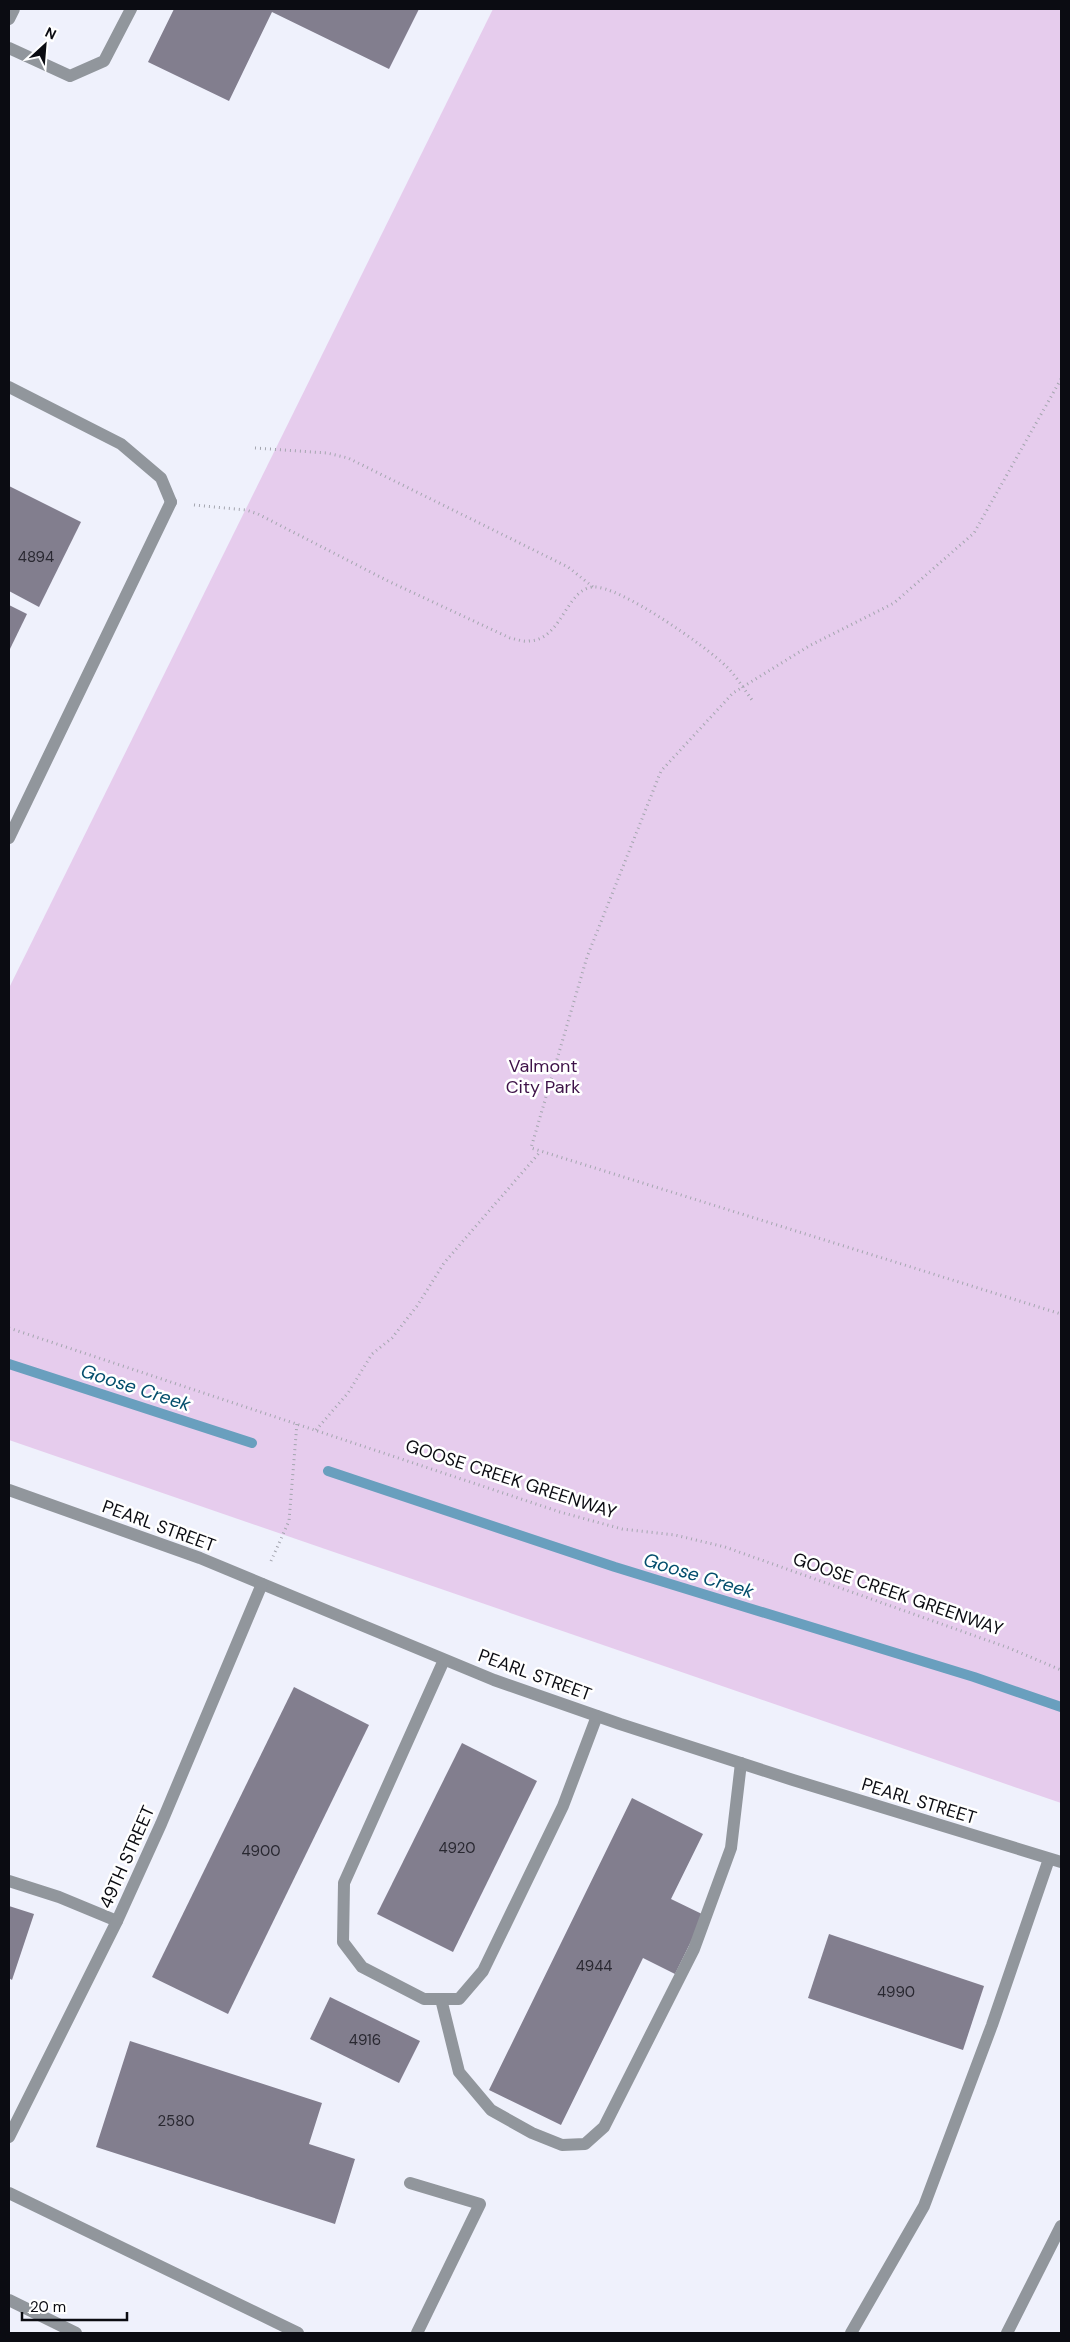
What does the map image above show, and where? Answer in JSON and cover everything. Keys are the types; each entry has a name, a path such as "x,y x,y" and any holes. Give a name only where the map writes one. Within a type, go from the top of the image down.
{"street":[{"path":"9,19 14,9"},
{"path":"9,48 70,76 104,61 131,9"},
{"path":"9,387 121,444 161,478 172,502 9,838"},
{"name":"PEARL STREET","path":"9,1490 200,1558 494,1680 741,1763 1061,1862"},
{"name":"49TH STREET","path":"9,2137 117,1921 161,1824 262,1584"},
{"path":"444,1660 344,1884 343,1942 362,1968 424,1999 459,1999 483,1972 563,1806 597,1716"},
{"path":"441,1999 459,2072 491,2110 532,2133 562,2145 585,2144 604,2127 694,1949 731,1848 741,1763"},
{"path":"851,2333 924,2206 992,2026 1049,1858"},
{"path":"9,1881 59,1897 117,1921"},
{"path":"410,2183 480,2204 417,2333"},
{"path":"9,2193 298,2333"},
{"path":"1007,2333 1061,2226"},
{"path":"9,2300 76,2333"}],"path":[{"path":"1061,379 974,533 894,603 809,646 733,692 662,771 587,957 531,1148 1061,1314"},
{"path":"255,448 327,453 348,458 568,567 593,587 614,592 679,631 727,667 752,700"},
{"path":"172,502 246,510 258,514 388,581 443,605 510,638 528,641 544,638 556,626 580,592 593,587"},
{"path":"316,1430 348,1393 372,1354 392,1338 417,1306 444,1263 540,1152"},
{"name":"GOOSE CREEK GREENWAY","path":"9,1328 560,1512 622,1529 675,1535 725,1547 1009,1648 1061,1670"},
{"path":"262,1584 288,1521 297,1423"}],"green space":[{"name":"Valmont City Park","path":"493,9 1061,9 1061,1803 9,1440 9,988"}],"building":[{"path":"174,9 419,9 389,69 272,12 229,101 148,62"},
{"path":"9,486 81,522 39,607 9,591"},
{"path":"9,605 27,614 9,651"},
{"path":"294,1687 369,1725 228,2014 152,1977"},
{"path":"462,1743 537,1781 453,1952 377,1914"},
{"path":"632,1798 703,1834 671,1899 704,1915 675,1974 643,1958 561,2125 489,2090"},
{"path":"9,1906 34,1914 12,1980 9,1978"},
{"path":"829,1934 984,1986 963,2050 808,1998"},
{"path":"330,1997 420,2041 399,2083 310,2039"},
{"path":"130,2041 322,2103 309,2144 355,2159 335,2224 96,2147"}],"waterway":[{"name":"Goose Creek","path":"9,1364 252,1443"},
{"name":"Goose Creek","path":"328,1471 615,1567 974,1677 1061,1707"}]}
